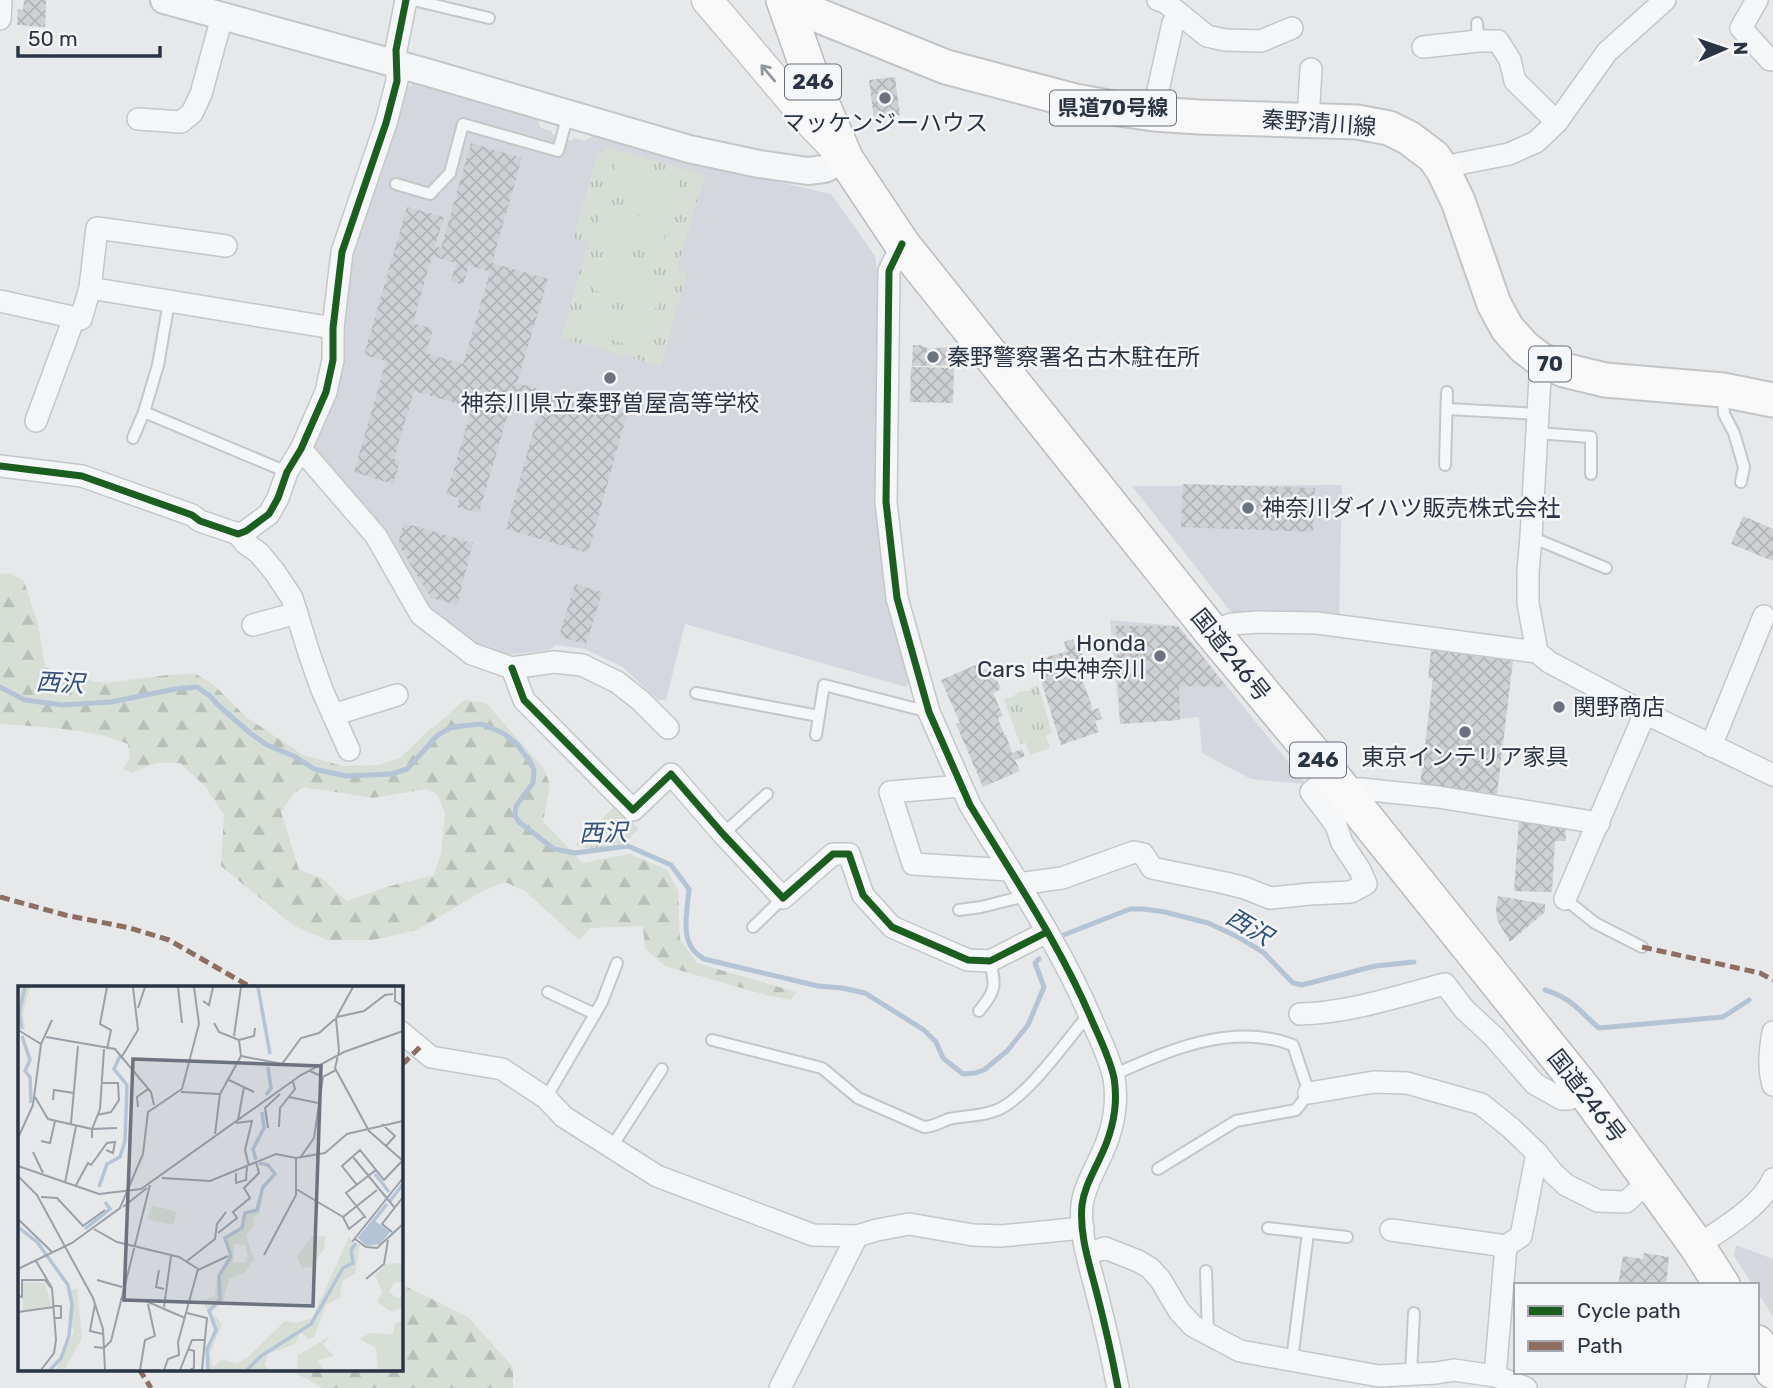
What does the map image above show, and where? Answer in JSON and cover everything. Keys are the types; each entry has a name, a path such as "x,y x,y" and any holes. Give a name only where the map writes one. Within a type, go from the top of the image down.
{"highway":[{"name":"国道246号","path":"783,1 816,91 846,160 902,244 1211,631 1584,1090 1698,1245 1721,1283"},
{"path":"1759,1346 1773,1371"}],"main road":[{"path":"707,0 846,160"},
{"name":"秦野清川線","path":"783,1 946,67 1075,101 1154,114 1357,122 1389,128 1409,138 1434,158 1443,170 1458,201 1494,304 1507,328 1524,347 1541,360 1564,370 1605,380 1723,390 1773,400"}],"street":[{"path":"0,19 1,0"},
{"path":"164,0 689,149 808,171 824,169 846,160"},
{"path":"238,534 269,514 326,393 333,360 332,328 342,252 386,123 397,81 396,50 406,0"},
{"path":"1158,0 1165,2 1207,36 1234,41 1261,41 1292,28"},
{"path":"1443,170 1509,153 1536,142 1557,122 1607,52 1665,0"},
{"path":"1757,0 1741,28 1770,60"},
{"path":"1154,114 1173,23 1179,14"},
{"path":"138,119 181,122 192,113 201,94 222,17"},
{"path":"1423,47 1478,32 1498,41 1510,60 1515,81 1557,122"},
{"path":"1308,120 1311,69"},
{"path":"0,301 81,319 90,288 97,228 226,246"},
{"path":"902,244 889,271 886,502 897,598 929,712 961,786 1070,971 1113,1075 1116,1097 1114,1123 1090,1180 1083,1205 1083,1227 1118,1388"},
{"path":"90,288 332,328"},
{"path":"36,421 74,318"},
{"path":"1537,652 1528,603 1528,572 1541,360"},
{"path":"301,449 376,536 421,615 472,654 512,668 554,662 582,665 617,682 640,700 668,729"},
{"path":"0,466 82,476 238,534 259,553 292,598 309,653 349,750"},
{"path":"253,625 298,613"},
{"path":"1712,746 1764,616"},
{"path":"1211,631 1232,624 1259,622 1317,624 1537,652 1549,662 1646,713 1773,775"},
{"path":"512,668 524,700 633,810 671,774 783,898 833,854 849,854 863,895 892,927 968,960 990,961 1046,932"},
{"path":"333,715 397,695"},
{"path":"1565,899 1646,713"},
{"path":"961,786 890,792 914,864 1017,883 1062,878 1134,852 1143,854 1152,868 1225,883 1270,898 1351,892 1366,884 1342,844 1336,825 1311,792 1336,782 1362,789 1438,797 1599,823"},
{"path":"1300,1014 1321,1014 1446,984 1464,1009 1494,1037 1535,1084 1562,1099 1569,1099 1584,1090"},
{"path":"1773,1032 1769,1053 1773,1085"},
{"path":"402,1033 431,1057 502,1069 545,1098 565,1117 657,1176 813,1235 858,1236 909,1224 973,1235 1001,1236 1083,1227"},
{"path":"1309,1094 1374,1082 1407,1083 1482,1104 1537,1153 1566,1185 1598,1200 1626,1202 1650,1180"},
{"path":"1391,1230 1506,1246 1521,1236 1537,1153"},
{"path":"1698,1245 1752,1206 1769,1189 1773,1179"},
{"path":"780,1388 858,1236"},
{"path":"1087,1254 1105,1248 1150,1268 1192,1326 1240,1351 1379,1376 1411,1374 1432,1380 1454,1370 1511,1384 1506,1246"}],"lane":[{"path":"413,0 489,18"},
{"path":"397,184 430,194 450,173 463,124 558,151 568,114"},
{"path":"133,438 158,365 169,302"},
{"path":"1723,390 1724,414 1734,433 1744,467 1741,482"},
{"path":"1445,465 1447,392"},
{"path":"1447,409 1538,423 1591,437 1591,474"},
{"path":"144,412 287,472"},
{"path":"1531,537 1606,568"},
{"path":"816,735 824,685 929,712"},
{"path":"696,693 819,716"},
{"path":"723,834 767,794"},
{"path":"959,910 981,907 1017,883"},
{"path":"753,927 783,898"},
{"path":"1565,899 1595,923 1642,947"},
{"path":"979,1011 996,983 990,961"},
{"path":"545,1098 602,1002 617,963"},
{"path":"548,992 595,1014"},
{"path":"712,1040 822,1068 858,1098 932,1127 949,1119 981,1116 999,1110 1013,1101 1030,1085 1089,1014"},
{"path":"1113,1075 1159,1054 1190,1044 1246,1035 1276,1038 1293,1045 1309,1094 1296,1110 1236,1121 1158,1169"},
{"path":"611,1147 662,1069"},
{"path":"1268,1228 1347,1237"},
{"path":"1292,1360 1308,1233"},
{"path":"1206,1271 1208,1335"},
{"path":"1411,1374 1415,1313"}],"shaded area":[{"name":"神奈川県立秦野曽屋高等学校","path":"413,84 537,119 541,128 571,141 574,138 585,141 593,136 700,166 831,194 875,256 881,300 879,517 911,678 906,687 685,624 666,700 658,700 623,667 585,649 556,645 549,650 505,655 477,645 428,608 311,448 336,397 343,359 345,306 350,271 361,227 398,121 406,88"},
{"path":"1342,485 1339,619 1307,615 1232,613 1132,486"},
{"path":"1110,620 1178,626 1306,784 1251,779 1202,753 1199,717 1120,724"},
{"path":"1736,1245 1773,1259 1773,1316 1759,1295 1759,1283 1752,1283 1734,1256"}],"green space":[{"path":"608,147 705,175 677,269 687,272 661,366 561,338 588,243 573,238 598,153"},
{"path":"616,162 680,180 672,209 608,191"},
{"path":"604,206 668,224 660,253 596,235"},
{"path":"603,261 667,279 658,309 594,290"},
{"path":"591,302 655,321 647,350 583,332"},
{"path":"9,573 24,581 38,624 45,667 77,678 104,683 196,674 214,685 246,717 303,755 343,766 379,765 400,758 464,700 486,703 544,769 550,785 543,821 582,863 630,854 667,870 678,891 680,939 697,963 796,992 791,1000 665,966 645,948 643,926 590,928 579,940 525,891 505,882 481,892 417,930 372,940 327,940 293,925 221,866 224,815 206,787 180,763 156,763 132,773 123,769 130,757 128,744 66,729 0,724 0,574","holes":["304,787 373,798 427,789 437,794 445,813 441,853 434,875 347,901 321,878 299,870 281,812 294,793"]},
{"path":"1038,685 1052,733 1046,735 1050,748 1030,755 1025,742 1020,744 1004,699 1011,698 1020,691 1030,691"},
{"path":"617,804 639,829 624,843 590,849 575,845"},
{"path":"402,1284 468,1317 513,1367 513,1388 323,1388 290,1370 402,1370"}],"building":[{"path":"24,0 46,0 45,27 17,25 18,9 23,10"},
{"name":"マッケンジーハウス","path":"895,77 900,115 874,118 869,80"},
{"path":"471,143 522,158 492,263 548,279 517,383 627,414 588,553 506,529 540,407 512,400 479,513 457,507 460,498 446,495 472,408 414,391 394,459 400,461 393,484 354,472 386,361 364,355 407,207 444,217 435,246 441,248","holes":["432,256 456,263 451,281 463,285 469,265 490,272 463,364 426,353 433,329 413,323"]},
{"name":"秦野警察署名古木駐在所","path":"913,345 929,349 948,347 953,353 953,362 950,365 912,366"},
{"path":"911,367 954,368 953,403 910,402"},
{"name":"神奈川ダイハツ販売株式会社","path":"1183,484 1315,488 1313,532 1181,527"},
{"path":"1743,516 1773,529 1773,561 1731,544"},
{"path":"404,523 473,543 457,605 431,598 398,544"},
{"path":"575,584 602,592 586,645 559,636"},
{"name":"Honda Cars 中央神奈川","path":"1116,626 1178,626 1227,687 1179,686 1180,720 1120,724"},
{"path":"1073,639 1076,648 1080,647 1084,659 1078,661 1080,674 1092,710 1099,708 1102,719 1095,721 1099,732 1061,745 1035,661 1067,651 1064,642"},
{"name":"東京インテリア家具","path":"1431,650 1513,661 1497,794 1420,785 1433,678 1428,678"},
{"path":"978,664 981,671 991,667 1001,689 993,693 1003,716 998,718 1012,753 1022,749 1025,756 1015,760 1020,771 983,787 956,724 960,723 941,680"},
{"path":"1519,820 1565,822 1566,841 1555,841 1552,892 1514,891"},
{"path":"1498,896 1545,904 1545,912 1510,942 1497,920"},
{"path":"1644,1253 1669,1257 1666,1283 1618,1283 1623,1256 1643,1259"}],"waterway":[{"name":"西沢","path":"0,687 25,700 62,705 111,702 197,687 267,745 296,757 314,769 346,776 391,774 407,769 438,735 452,727 482,724 503,733 517,744 530,762 534,770 533,783 516,806 515,816 554,849 575,853 628,846 671,865 689,889 686,930 690,946 695,953 704,959 818,986 865,993 924,1030 936,1042 943,1058 963,1074 984,1070 1007,1051 1028,1025 1044,987 1035,963 1039,959"},
{"name":"西沢","path":"1061,936 1130,909 1144,909 1208,923 1238,937 1263,952 1293,983 1302,985 1375,966 1414,962"},
{"name":"西沢","path":"1545,990 1569,1001 1599,1028 1723,1017 1749,1000"}],"marked path":[{"path":"0,897 169,940 250,986"},
{"path":"1642,947 1760,973 1773,980"},
{"path":"402,1063 420,1047"},
{"path":"140,1370 151,1388"}],"cycle path":[{"path":"0,466 82,476 238,534 269,514 326,392 333,360 333,328 342,252 386,123 397,81 396,50 406,0"},
{"path":"902,244 889,271 886,502 897,598 929,712 970,805 1066,966 1102,1043 1114,1078 1116,1100 1113,1120 1108,1140 1085,1193 1081,1216 1086,1250 1118,1388"},
{"path":"512,668 524,700 633,810 671,774 783,898 833,854 849,854 863,895 892,927 968,960 990,961 1047,932"}],"place":[{"name":"マッケンジーハウス","path":"885,98"},
{"name":"秦野警察署名古木駐在所","path":"933,357"},
{"name":"神奈川県立秦野曽屋高等学校","path":"610,378"},
{"name":"神奈川ダイハツ販売株式会社","path":"1248,508"},
{"name":"Honda Cars 中央神奈川","path":"1160,656"},
{"name":"関野商店","path":"1559,707"},
{"name":"東京インテリア家具","path":"1465,732"}]}
